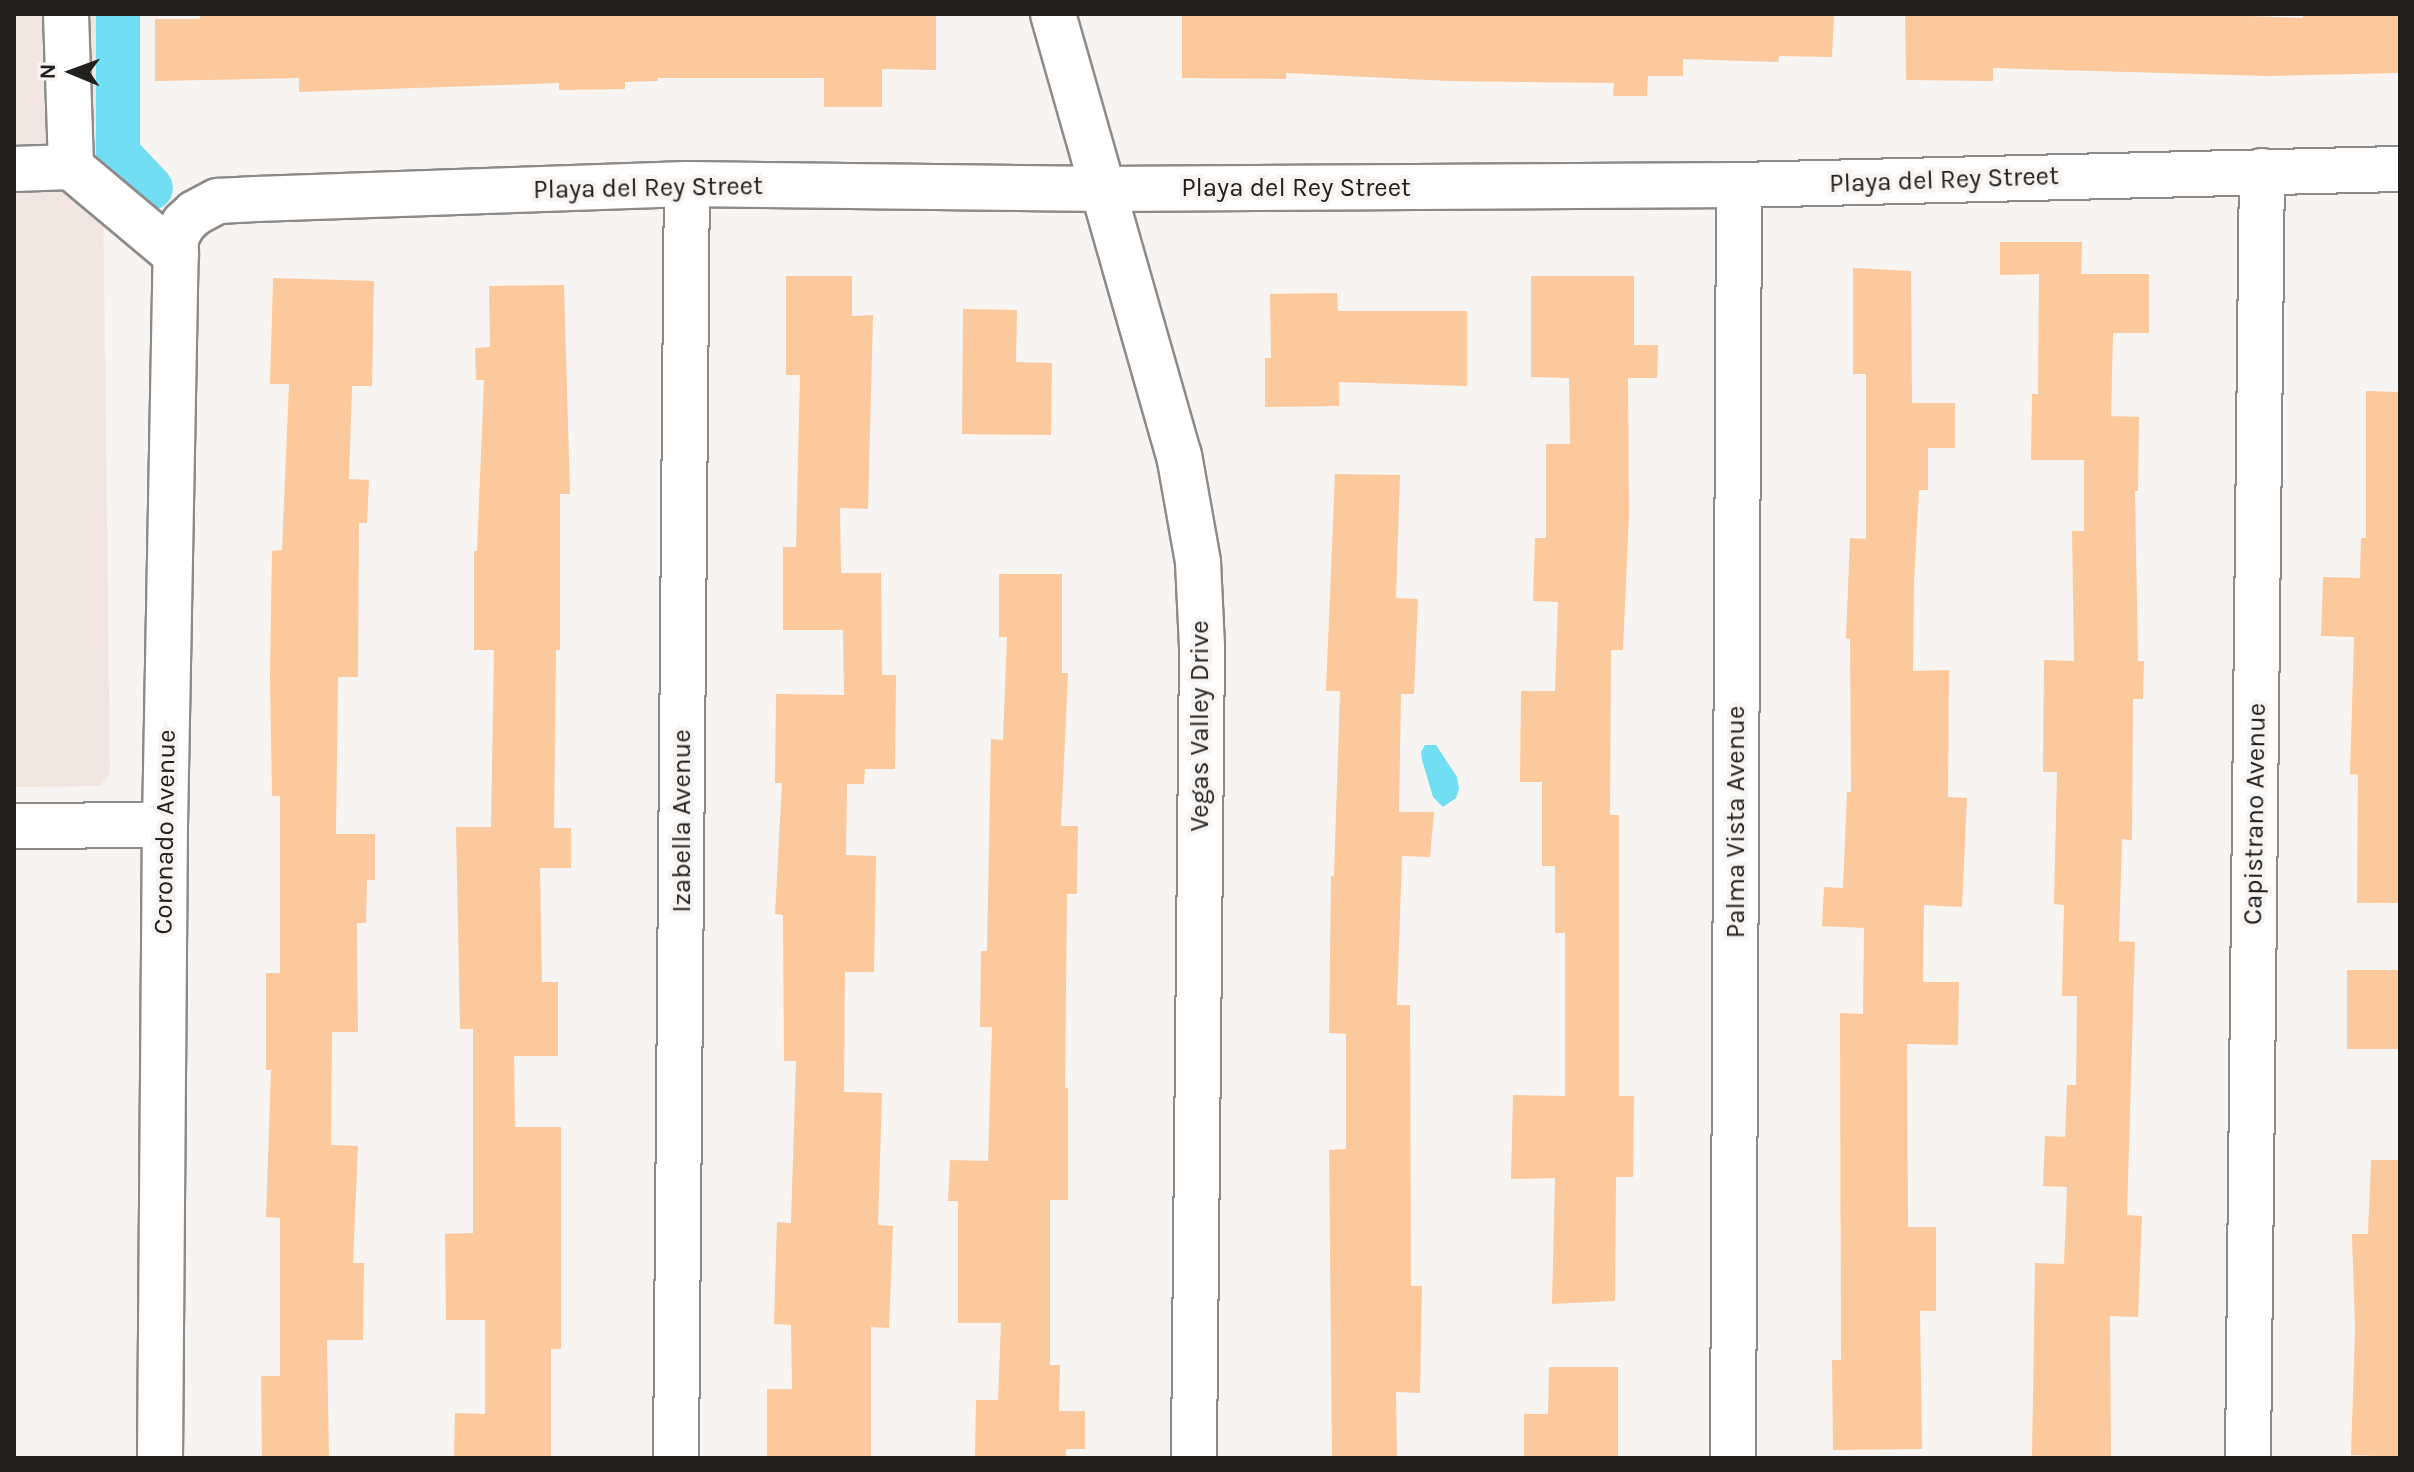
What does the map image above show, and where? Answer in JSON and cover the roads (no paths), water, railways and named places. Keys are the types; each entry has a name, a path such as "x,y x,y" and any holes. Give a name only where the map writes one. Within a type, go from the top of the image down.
{"street":[{"path":"66,14 71,167"},
{"name":"Vegas Valley Drive","path":"1053,14 1179,455 1198,562 1202,647 1194,1458"},
{"path":"14,169 71,167 176,255"},
{"name":"Playa del Rey Street","path":"195,213 218,201 687,184 1104,189 1739,185 2400,169"},
{"name":"Capistrano Avenue","path":"2248,1458 2262,171"},
{"name":"Izabella Avenue","path":"676,1458 687,184"},
{"name":"Palma Vista Avenue","path":"1733,1458 1739,185"},
{"name":"Coronado Avenue","path":"160,1458 165,825 176,237 184,223 195,213"},
{"path":"14,826 165,825"}],"water":[{"path":"1425,745 1436,745 1457,777 1459,789 1456,798 1443,807 1433,797 1422,760 1421,752"}],"waterway":[{"path":"118,14 118,153 151,188"}]}
